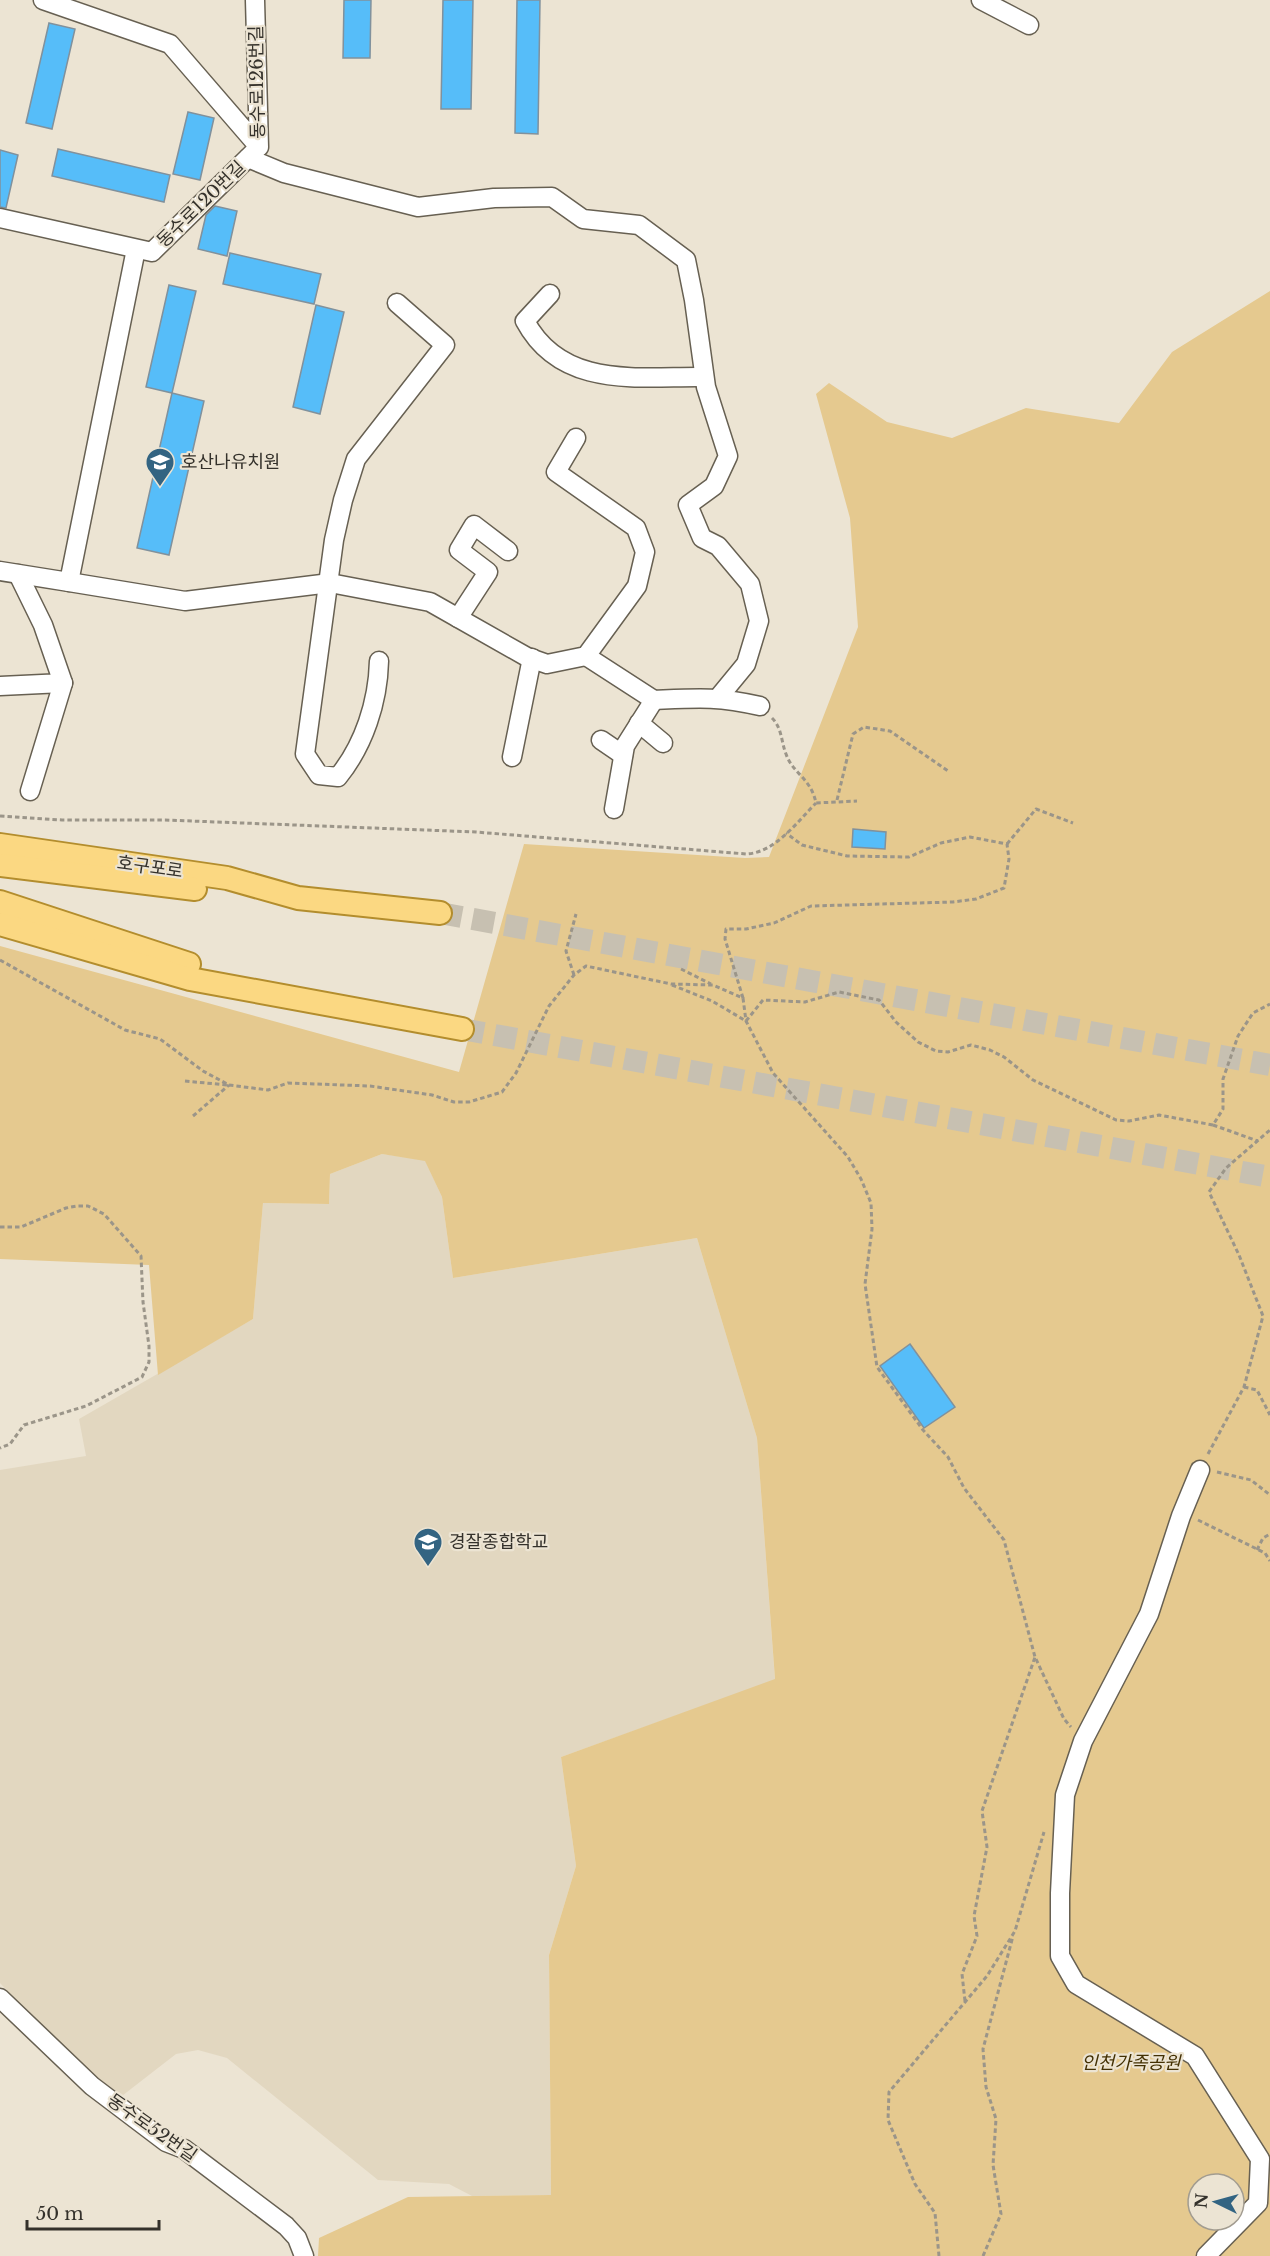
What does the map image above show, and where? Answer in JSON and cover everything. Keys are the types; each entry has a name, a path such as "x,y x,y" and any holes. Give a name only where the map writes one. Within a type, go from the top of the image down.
{"main road":[{"name":"호구포로","path":"0,845 226,878 298,898"},
{"name":"호구포로","path":"0,865 225,892 440,913"},
{"path":"0,902 283,996"},
{"path":"0,924 190,979 462,1029"}],"street":[{"name":"동수로126번길","path":"44,0 170,44 254,152"},
{"name":"동수로126번길","path":"254,152 255,0"},
{"path":"981,0 1029,26"},
{"name":"동수로120번길","path":"0,218 152,252 254,152"},
{"path":"254,152 284,173 418,207 494,198 552,197 583,219 639,225 686,260 704,377 728,456 714,486 688,505 702,538 718,546 750,584 759,621 746,664 718,698"},
{"path":"69,582 136,249"},
{"path":"550,294 525,321 533,336 558,359 595,375 704,377"},
{"path":"379,661 378,675 362,744 338,777 319,775 305,754 330,584 334,540 343,500 356,459 445,345 397,303"},
{"path":"9,572 185,601 330,584 430,602 531,658 547,664 586,656 637,586 645,552 636,528 556,472 576,438"},
{"path":"459,618 488,572 459,550 474,525 508,551"},
{"path":"9,572 43,625 63,683 30,791"},
{"path":"586,656 654,700 698,696 759,706"},
{"path":"512,757 531,658"},
{"path":"1,691 63,683"},
{"path":"614,809 624,746 654,700"},
{"path":"639,723 663,742"},
{"path":"601,740 623,755"},
{"path":"1200,1470 1181,1516 1149,1614 1083,1741 1065,1795 1060,1893 1060,1956 1076,1984 1195,2056 1260,2159 1258,2203 1206,2256"},
{"name":"동수로52번길","path":"0,1998 92,2086 166,2142 184,2149 286,2226 297,2238 304,2256"}],"path":[{"path":"759,706 775,721 781,731 786,755 810,784 816,803"},
{"path":"837,800 853,734 864,727 890,731 948,771"},
{"path":"0,816 476,832 746,854 763,850 785,833 816,803 837,800 857,801"},
{"path":"1073,823 1036,809 1007,844 1009,859 1004,888 976,899 811,906 774,923 726,929 725,939 743,998 746,1022 773,1073 848,1157 871,1203 872,1229 865,1284 877,1367 923,1431 948,1457 964,1488 1004,1540 1035,1657 1064,1719 1083,1741"},
{"path":"785,833 802,845 848,856 909,857 941,843 970,837 1007,844"},
{"path":"574,975 566,951 576,914"},
{"path":"0,960 125,1030 160,1039 203,1071 229,1085"},
{"path":"185,1081 268,1090 288,1083 370,1086 432,1095 454,1102 486,1098 502,1092 510,1083 549,1006 574,975 586,966 671,984 712,1001 746,1022"},
{"path":"681,969 743,998"},
{"path":"671,984 713,985"},
{"path":"746,1022 763,1000 806,1002 839,992 879,1000 896,1022 918,1042 936,1051 948,1052 971,1045 990,1050 1004,1057 1033,1080 1116,1120 1128,1121 1159,1116 1213,1125 1258,1141"},
{"path":"1213,1125 1223,1109 1223,1079 1238,1036 1253,1013 1270,1004"},
{"path":"193,1116 229,1085"},
{"path":"1270,1130 1226,1168 1209,1192 1239,1255 1263,1316 1244,1387 1200,1470 1251,1480 1270,1495"},
{"path":"0,1227 21,1227 48,1218 66,1208 77,1206 88,1206 104,1214 141,1256 143,1302 149,1346 148,1362 142,1377 86,1406 24,1425 10,1444 0,1448"},
{"path":"1244,1387 1257,1390 1270,1415"},
{"path":"1181,1516 1199,1520 1257,1550 1270,1561"},
{"path":"1257,1550 1263,1538 1270,1534"},
{"path":"965,2001 962,1974 976,1936 974,1916 987,1846 982,1811 1035,1657"},
{"path":"983,2256 1000,2214 993,2165 996,2119 986,2087 983,2049 1046,1826 1065,1811"},
{"path":"939,2256 935,2213 915,2184 888,2120 889,2092 987,1976 1015,1931"}],"shaded area":[{"name":"경잘종합학교","path":"382,1154 425,1160 442,1197 453,1278 697,1238 757,1438 775,1680 561,1757 576,1866 549,1955 551,2195 472,2196 449,2184 378,2180 227,2058 198,2050 176,2054 118,2099 63,2049 0,1983 0,1470 86,1456 79,1419 253,1319 263,1203 329,1204 330,1174"}],"green space":[{"name":"인천가족공원","path":"1270,291 1270,2256 318,2256 319,2238 408,2197 551,2195 549,1955 576,1866 561,1757 775,1679 757,1438 697,1238 453,1278 442,1197 425,1161 382,1154 330,1174 329,1204 263,1203 253,1319 158,1375 149,1265 0,1259 0,946 459,1072 524,844 745,858 769,857 858,627 850,518 816,394 829,383 887,422 952,438 1026,408 1119,423 1172,352"}],"building":[{"path":"344,0 371,0 370,58 343,58"},
{"path":"443,0 473,0 471,109 441,109"},
{"path":"517,0 540,0 538,134 515,133"},
{"path":"49,23 75,29 52,129 26,123"},
{"path":"188,112 214,118 200,180 173,174"},
{"path":"58,149 170,175 164,202 52,176"},
{"path":"0,150 18,155 6,208 0,207"},
{"path":"215,206 237,211 227,256 198,249 206,215"},
{"path":"230,253 321,274 314,304 223,284"},
{"path":"169,285 196,291 172,393 146,387"},
{"path":"316,305 344,312 320,414 293,407"},
{"path":"172,393 204,401 169,555 137,548"},
{"path":"853,829 886,832 885,849 852,847"},
{"path":"910,1344 955,1407 924,1428 880,1366"}],"tunnel":[{"path":"440,913 1270,1065"},
{"path":"462,1029 1270,1177"}],"place":[{"name":"호산나유치원","path":"160,488"},
{"name":"경잘종합학교","path":"428,1568"}]}
